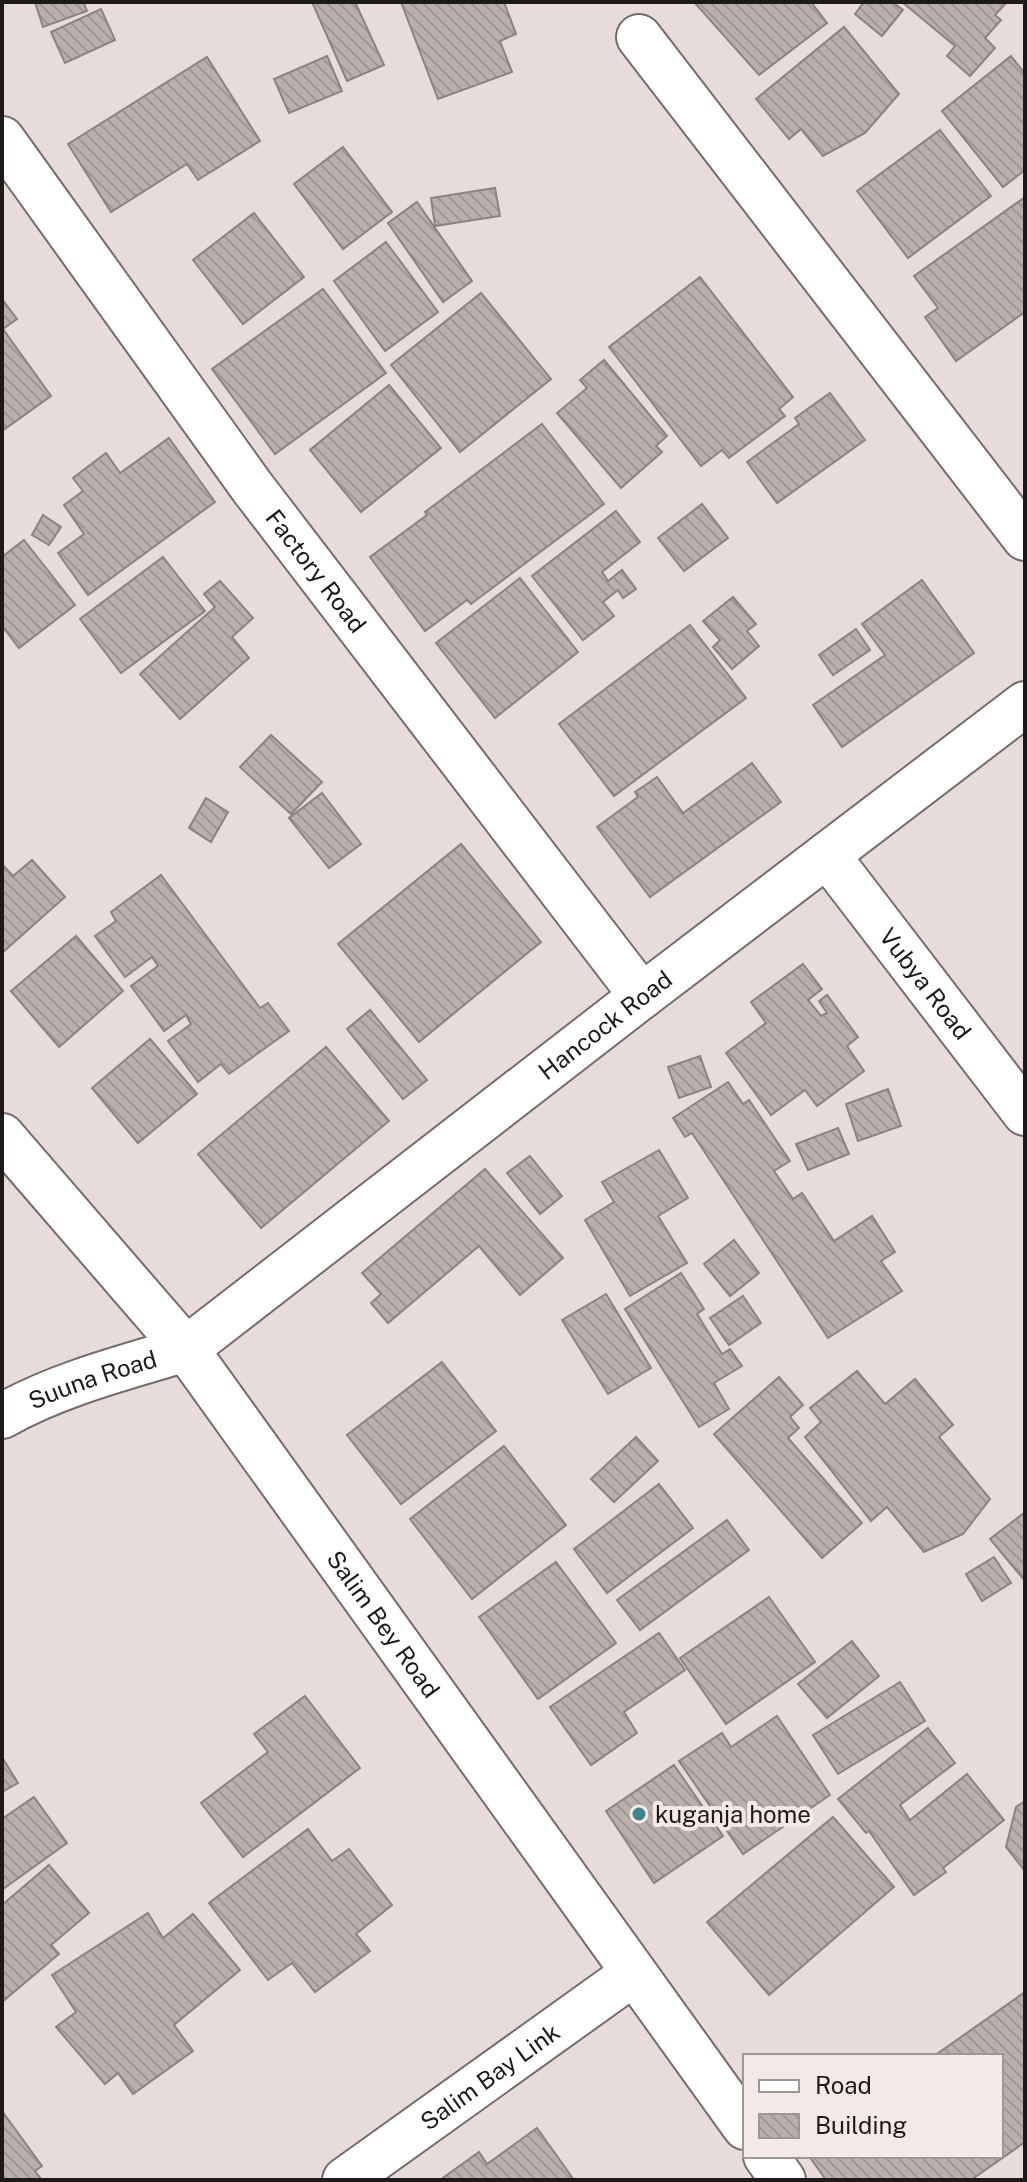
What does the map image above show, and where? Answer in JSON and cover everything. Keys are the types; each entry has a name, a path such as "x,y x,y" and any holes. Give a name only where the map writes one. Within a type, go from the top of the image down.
{"street":[{"path":"639,37 1025,538"},
{"name":"Factory Road","path":"2,139 252,487 642,996"},
{"name":"Hancock Road","path":"186,1349 1025,704"},
{"name":"Vubya Road","path":"827,855 1025,1113"},
{"name":"Salim Bey Road","path":"2,1136 186,1349 743,2124"},
{"name":"Suuna Road","path":"2,1416 95,1376 186,1349"},
{"name":"Salim Bay Link","path":"345,2180 634,1973"},
{"path":"767,2158 783,2180"}],"building":[{"path":"35,2 89,2 84,4 87,11 43,27"},
{"path":"312,2 355,2 384,65 347,81"},
{"path":"401,2 504,2 516,34 500,41 512,72 438,99"},
{"path":"694,2 811,2 827,23 759,75"},
{"path":"864,2 892,2 903,10 882,36 855,14"},
{"path":"902,2 1007,2 995,15 1001,20 985,38 995,48 970,76 947,56 955,46"},
{"path":"101,9 115,40 65,63 51,32"},
{"path":"844,27 899,94 865,133 823,156 801,129 789,139 756,99"},
{"path":"327,56 342,91 289,113 274,79"},
{"path":"1011,56 1025,74 1025,170 1003,187 942,111"},
{"path":"207,57 260,141 198,180 187,164 111,212 68,144"},
{"path":"940,130 991,196 908,258 857,191"},
{"path":"343,147 392,212 343,249 294,184"},
{"path":"495,188 500,216 435,226 431,198"},
{"path":"1025,197 1025,312 956,361 925,317 938,308 914,276"},
{"path":"417,202 472,281 443,302 388,223"},
{"path":"254,213 304,277 243,324 193,260"},
{"path":"386,242 438,312 385,351 334,281"},
{"path":"700,277 793,397 779,409 785,416 729,458 722,450 701,466 609,347"},
{"path":"323,289 386,373 275,454 212,369"},
{"path":"481,293 551,379 460,452 391,365"},
{"path":"2,299 17,319 3,329 51,396 2,431"},
{"path":"604,360 667,436 656,446 662,452 621,488 557,413 587,388 580,380"},
{"path":"389,385 441,448 361,512 310,450"},
{"path":"830,393 865,440 777,503 747,462 799,424 795,418"},
{"path":"542,424 604,504 471,604 467,600 425,631 370,557"},
{"path":"169,438 215,502 88,595 58,553 84,534 64,505 83,491 73,478 106,453 120,473"},
{"path":"702,504 728,538 684,571 658,538"},
{"path":"616,511 640,542 602,572 608,581 622,570 636,589 623,598 618,590 603,602 614,616 583,640 532,576"},
{"path":"43,515 61,527 49,545 32,535"},
{"path":"24,540 75,605 19,648 2,626 2,557"},
{"path":"163,557 205,611 121,673 80,619"},
{"path":"520,578 578,652 495,718 436,643"},
{"path":"922,580 974,653 842,747 813,705 885,655 862,624"},
{"path":"220,581 253,618 232,637 249,658 180,719 140,674 215,607 204,594"},
{"path":"733,597 756,624 747,631 759,646 732,669 713,647 720,640 703,621"},
{"path":"690,625 746,698 614,796 559,724"},
{"path":"856,629 870,650 833,675 819,655"},
{"path":"271,735 322,782 291,814 240,767"},
{"path":"752,763 781,802 650,897 597,827 638,797 635,792 657,777 683,813"},
{"path":"322,793 361,844 329,868 289,818"},
{"path":"206,798 228,812 211,842 189,828"},
{"path":"461,844 541,942 419,1042 338,944"},
{"path":"32,860 65,897 2,953 2,864 13,876"},
{"path":"161,875 260,1008 268,1003 289,1031 229,1074 221,1064 198,1082 168,1041 191,1024 186,1015 164,1031 131,986 158,966 152,957 125,977 95,936 116,921 111,912"},
{"path":"76,936 123,991 59,1047 11,991"},
{"path":"803,964 822,989 808,1000 821,1016 827,1013 819,1001 827,995 858,1037 847,1046 864,1071 817,1106 805,1090 771,1115 726,1053 766,1023 751,1002"},
{"path":"370,1010 427,1080 403,1099 347,1029"},
{"path":"150,1039 197,1094 138,1143 92,1088"},
{"path":"326,1047 389,1121 261,1228 198,1154"},
{"path":"700,1056 711,1087 679,1098 668,1067"},
{"path":"728,1082 743,1104 749,1100 790,1161 774,1171 793,1199 802,1193 834,1241 872,1216 895,1252 881,1261 902,1291 828,1338 692,1133 685,1137 673,1118"},
{"path":"888,1089 901,1126 858,1141 846,1104"},
{"path":"838,1128 849,1154 808,1170 796,1144"},
{"path":"659,1150 688,1198 658,1216 687,1263 630,1296 585,1220 614,1202 602,1182"},
{"path":"530,1156 562,1196 540,1214 507,1173"},
{"path":"485,1169 563,1258 520,1295 479,1246 388,1323 371,1303 381,1294 362,1273"},
{"path":"734,1240 759,1273 730,1296 704,1264"},
{"path":"681,1273 704,1309 697,1314 722,1354 730,1349 742,1366 714,1383 729,1409 699,1427 625,1309"},
{"path":"606,1294 651,1368 608,1394 562,1320"},
{"path":"743,1296 761,1323 729,1345 710,1318"},
{"path":"442,1362 496,1431 401,1504 347,1435"},
{"path":"857,1371 885,1404 915,1379 953,1425 939,1437 990,1499 963,1534 924,1552 887,1507 871,1521 805,1437 821,1422 810,1408"},
{"path":"779,1377 803,1405 790,1417 799,1428 788,1438 862,1523 822,1558 714,1434"},
{"path":"636,1437 658,1461 614,1502 591,1479"},
{"path":"504,1446 566,1525 472,1599 410,1519"},
{"path":"659,1484 693,1528 607,1593 574,1549"},
{"path":"1025,1512 1025,1581 990,1539"},
{"path":"727,1520 749,1550 640,1630 617,1600"},
{"path":"994,1557 1011,1583 982,1601 966,1574"},
{"path":"556,1562 616,1643 538,1699 479,1617"},
{"path":"769,1597 815,1662 726,1724 680,1658"},
{"path":"659,1633 685,1670 624,1712 637,1733 591,1765 550,1707"},
{"path":"852,1641 879,1676 827,1718 798,1684"},
{"path":"900,1682 925,1721 838,1774 813,1735"},
{"path":"305,1696 360,1768 243,1857 201,1803 268,1752 254,1734"},
{"path":"777,1716 830,1795 743,1854 679,1761 722,1733 731,1747"},
{"path":"928,1728 955,1763 900,1805 910,1820 967,1774 1004,1820 943,1868 946,1872 914,1895 869,1831 866,1833 838,1799"},
{"path":"2,1757 18,1783 2,1792"},
{"path":"674,1765 723,1836 654,1883 606,1811"},
{"path":"34,1797 67,1843 3,1889 2,1819"},
{"path":"1025,1801 1025,1871 1006,1847 1016,1807"},
{"path":"833,1817 894,1887 769,1995 707,1922"},
{"path":"308,1829 332,1861 349,1849 392,1905 356,1934 370,1951 315,1992 292,1963 268,1980 209,1903"},
{"path":"49,1865 89,1913 51,1945 59,1954 2,2002 2,1905"},
{"path":"148,1913 163,1938 193,1914 240,1970 174,2025 193,2051 133,2094 118,2073 105,2084 56,2027 76,2012 52,1975"},
{"path":"1025,1992 1025,2142 1003,2157 1003,2054 937,2054"},
{"path":"2,2111 42,2166 35,2171 42,2180 2,2180"},
{"path":"537,2128 574,2180 440,2180 479,2152 487,2164"},
{"path":"810,2158 1002,2158 971,2180 826,2180"}],"place":[{"name":"kuganja home","path":"639,1814"}]}
